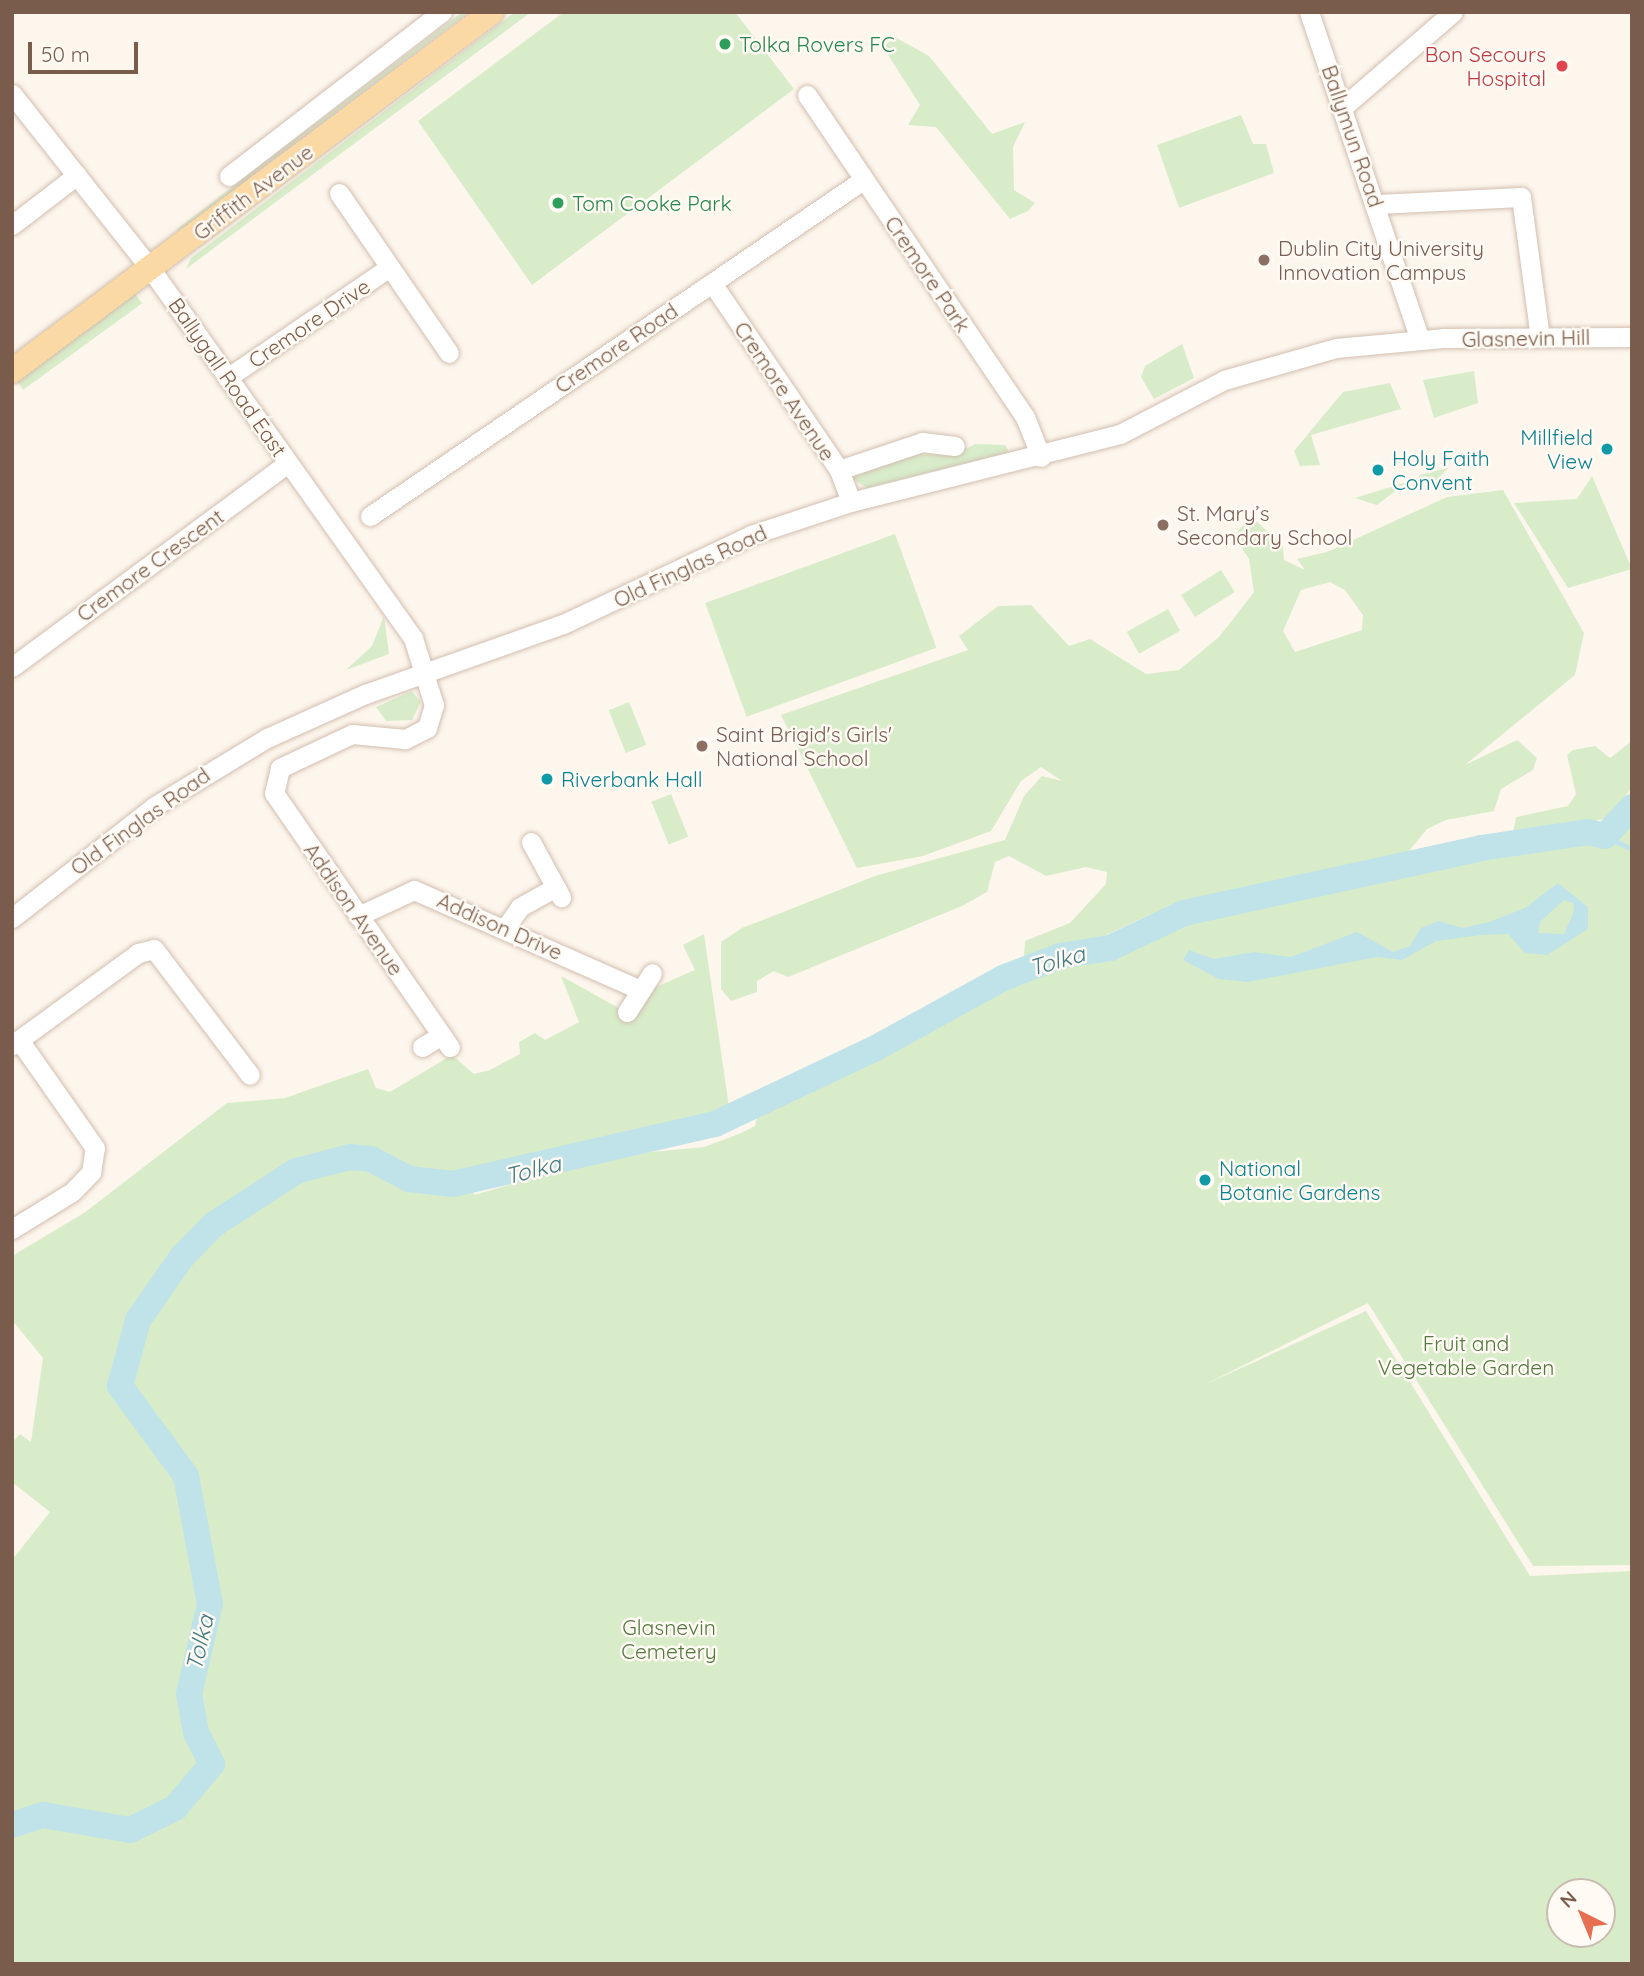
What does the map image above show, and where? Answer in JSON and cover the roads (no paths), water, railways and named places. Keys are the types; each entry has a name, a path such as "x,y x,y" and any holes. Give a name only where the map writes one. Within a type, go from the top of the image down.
{"main road":[{"name":"Griffith Avenue","path":"12,371 492,12"}],"street":[{"name":"Griffith Avenue","path":"229,176 442,12"},
{"name":"Ballymun Road","path":"1309,12 1377,205 1420,340"},
{"path":"1343,107 1453,12"},
{"name":"Ballygall Road East","path":"12,94 150,268 288,463 392,601 425,671 435,710 420,734 405,739 352,734 280,768"},
{"name":"Cremore Park","path":"807,95 1025,417 1041,457"},
{"path":"12,225 77,175"},
{"name":"Cremore Road","path":"370,516 863,180"},
{"name":"Cremore Drive","path":"340,193 449,353"},
{"path":"1377,205 1521,197 1540,337"},
{"name":"Cremore Drive","path":"227,378 390,267"},
{"name":"Cremore Avenue","path":"712,283 838,470 851,502"},
{"name":"Glasnevin Hill","path":"1420,340 1632,337"},
{"name":"Old Finglas Road","path":"12,918 155,806 222,762 315,714 425,671 563,624 751,535 851,502 1041,457 1120,434 1224,380 1287,360 1420,340"},
{"path":"838,470 922,442 955,446"},
{"name":"Cremore Crescent","path":"12,667 288,463"},
{"name":"Addison Avenue","path":"280,768 274,793 446,1041 422,1047"},
{"path":"506,927 520,906 559,892 531,842"},
{"name":"Addison Drive","path":"358,916 414,890 506,927 640,990"},
{"path":"12,1229 72,1192 91,1172 95,1148 16,1042 138,953 154,948 250,1075"},
{"path":"627,1012 652,973"}],"water":[{"path":"1558,883 1588,907 1588,929 1547,955 1525,953 1508,934 1481,935 1436,941 1402,960 1377,957 1248,982 1219,979 1183,960 1189,950 1214,959 1254,952 1291,957 1357,932 1393,952 1410,946 1421,928 1439,921 1462,928 1489,922 1525,908","holes":["1564,900 1573,903 1574,911 1564,934 1538,933 1540,922"]}],"waterway":[{"name":"Tolka","path":"12,1825 43,1815 130,1830 175,1808 212,1764 196,1733 189,1694 210,1604 186,1476 120,1386 138,1320 182,1257 213,1225 296,1171 350,1157 371,1159 409,1179 453,1184 715,1124 874,1049 1003,978 1060,956 1110,948 1184,913 1481,848 1588,832 1605,836 1632,807"},
{"path":"1605,836 1632,849"}],"place":[{"name":"Tolka Rovers FC","path":"725,44"},
{"name":"Bon Secours Hospital","path":"1562,66"},
{"name":"Tom Cooke Park","path":"558,203"},
{"name":"Dublin City University Innovation Campus","path":"1264,260"},
{"name":"Millfield View","path":"1607,449"},
{"name":"Holy Faith Convent","path":"1378,470"},
{"name":"St. Mary’s Secondary School","path":"1163,525"},
{"name":"Saint Brigid's Girls' National School","path":"702,746"},
{"name":"Riverbank Hall","path":"547,779"},
{"name":"National Botanic Gardens","path":"1205,1180"}],"park label":[{"name":"Fruit and Vegetable Garden","path":"1466,1355"},
{"name":"Glasnevin Cemetery","path":"669,1639"}]}
